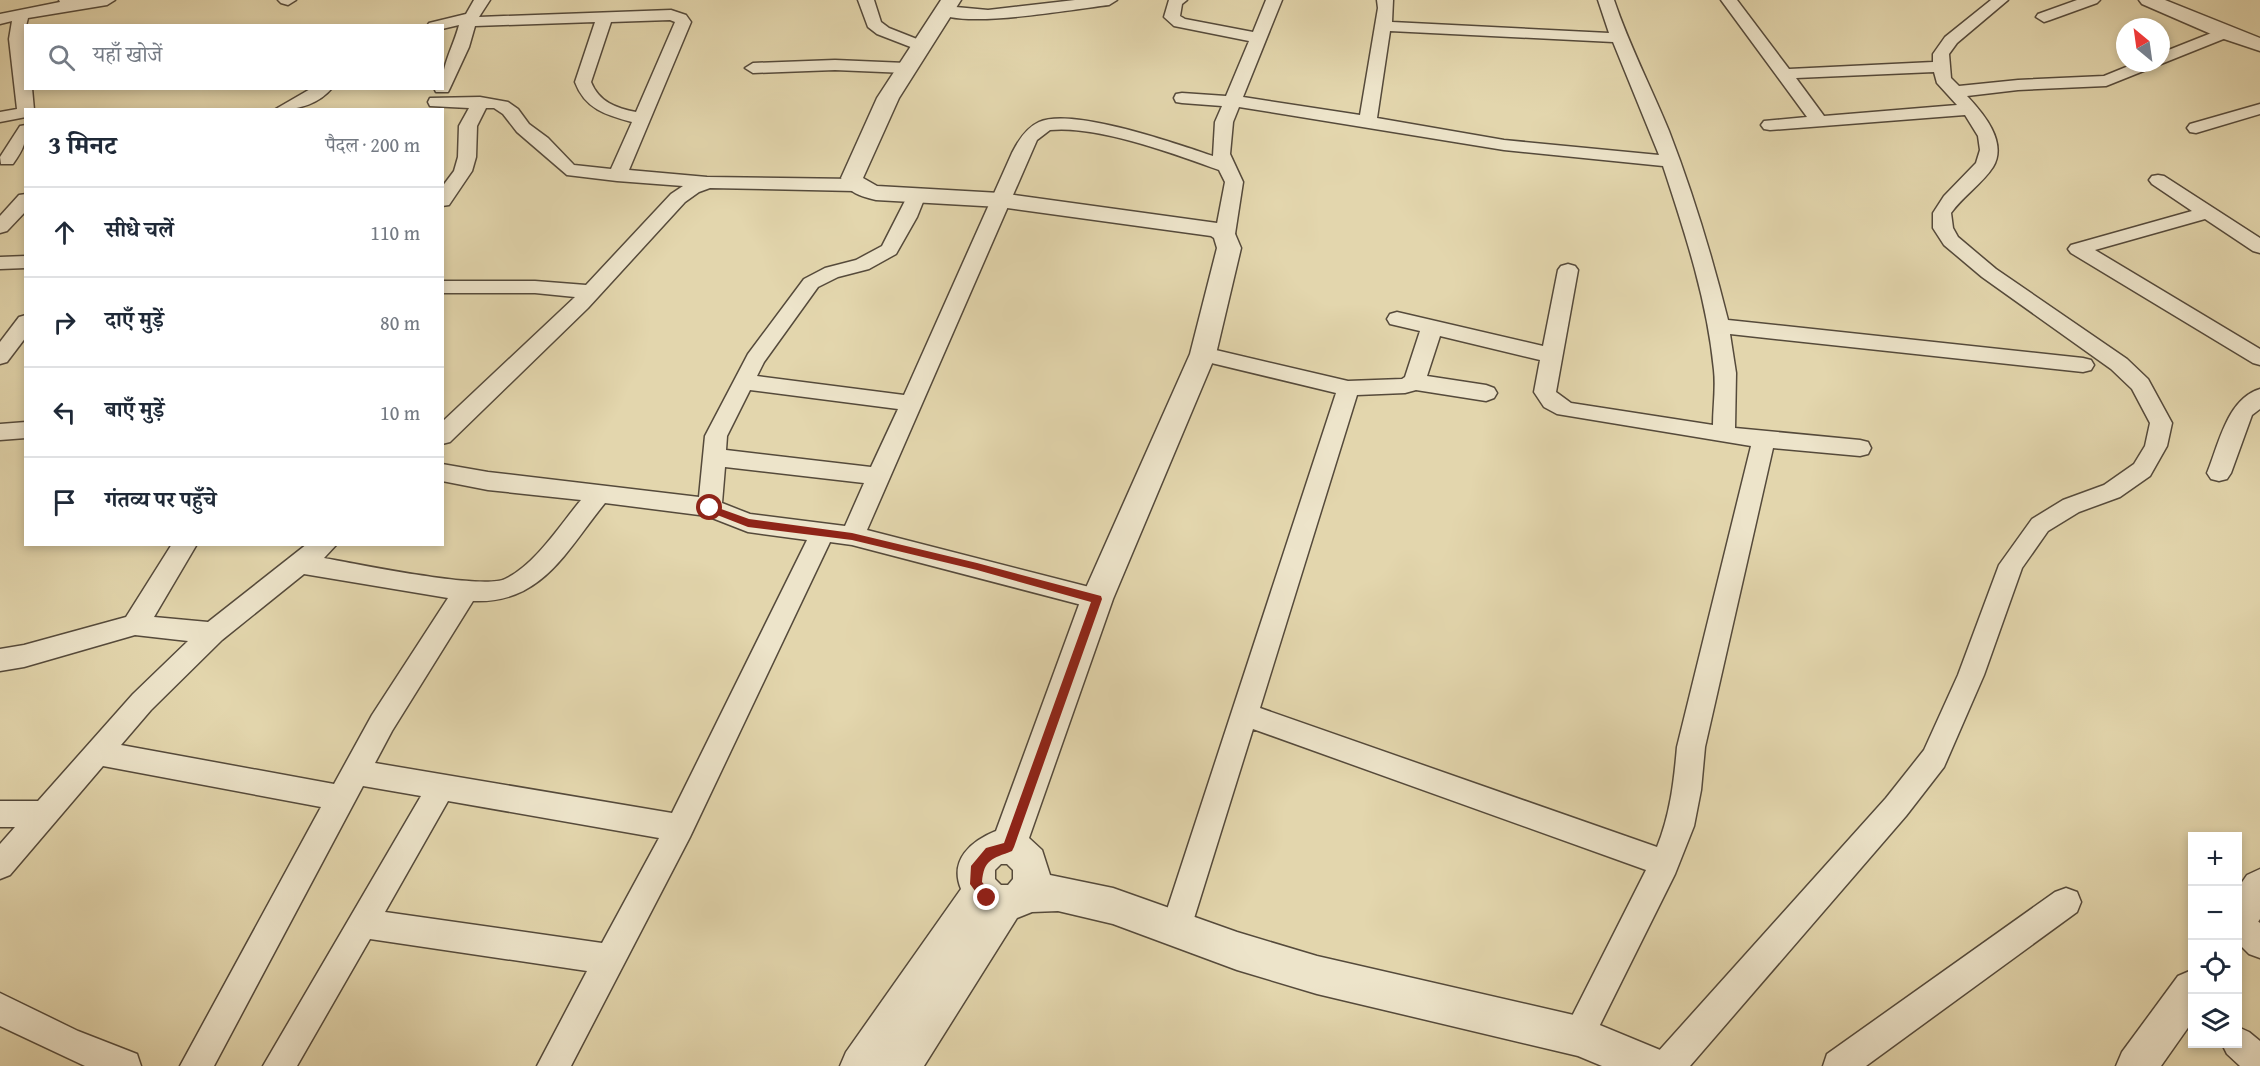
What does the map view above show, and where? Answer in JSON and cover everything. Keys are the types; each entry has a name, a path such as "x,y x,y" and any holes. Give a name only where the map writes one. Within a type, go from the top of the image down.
{"street":[{"path":"0,19 67,3 107,0"},
{"path":"444,84 462,47 470,20 482,0"},
{"path":"866,0 874,24 883,31 921,46"},
{"path":"855,185 852,178 856,163 888,98 948,6 988,15 1014,14 1109,0"},
{"path":"1225,234 1234,182 1221,154 1221,139 1232,101 1274,0"},
{"path":"1368,121 1385,0"},
{"path":"1606,0 1619,38 1660,131 1703,258 1719,326 1725,373 1724,435"},
{"path":"1729,0 1819,121"},
{"path":"2044,17 2092,0"},
{"path":"2149,0 2225,33 2260,45"},
{"path":"1173,1 1172,17 1180,23 1259,38"},
{"path":"1668,1066 1896,807 1934,758 1971,675 2011,565 2040,525 2071,506 2112,491 2142,470 2156,446 2161,423 2140,384 2119,364 1989,273 1951,241 1943,228 1942,213 1951,200 1985,165 1989,150 1987,136 1970,109 1943,79 1941,54 1951,40 1991,2"},
{"path":"444,24 470,20 605,17 680,8 683,22 617,176"},
{"path":"21,15 17,39 23,77"},
{"path":"605,17 585,73 583,82 586,92 594,101 612,111 642,119"},
{"path":"1383,26 1619,38"},
{"path":"2170,55 2225,33"},
{"path":"753,68 835,65 906,68"},
{"path":"1784,74 1941,68"},
{"path":"1953,92 2019,85 2106,81 2128,72"},
{"path":"24,90 26,108"},
{"path":"287,108 310,98 321,90"},
{"path":"438,97 496,103 510,108 522,127 545,146 563,166 573,171 708,182 855,185 876,193 1000,200 1217,230 1225,234 1229,241 1229,257 1203,354 1097,599 1008,847"},
{"path":"1182,98 1232,101 1368,121 1504,145 1669,162"},
{"path":"444,198 463,171 467,156 468,126 480,102"},
{"path":"1770,125 1970,109"},
{"path":"2196,128 2260,109"},
{"path":"0,117 24,111"},
{"path":"852,537 1017,165 1022,148 1033,133 1045,125 1057,122 1148,141 1228,167"},
{"path":"11,160 24,134"},
{"path":"2158,180 2260,247"},
{"path":"444,434 591,292 678,198 692,188 708,182"},
{"path":"710,508 716,436 755,358 811,283 832,272 862,265 889,250 908,217 916,196"},
{"path":"0,227 24,201"},
{"path":"2206,213 2078,249 2260,358"},
{"path":"0,263 24,262"},
{"path":"1568,270 1550,355 1545,392 1549,400 1558,406 1581,412 1724,435 1860,448"},
{"path":"444,288 480,286 591,292"},
{"path":"1397,319 1550,355"},
{"path":"0,357 24,325"},
{"path":"1719,326 2083,365"},
{"path":"1414,382 1432,327"},
{"path":"1203,354 1348,388 1405,387 1414,382 1486,393"},
{"path":"742,382 911,403"},
{"path":"1176,928 1348,388"},
{"path":"2219,473 2254,409"},
{"path":"0,432 24,430"},
{"path":"1578,1035 1665,864 1680,826 1688,790 1691,747 1708,672 1724,618 1764,440"},
{"path":"714,457 879,476"},
{"path":"444,472 488,481 651,499 710,508 748,523 852,537 1097,599"},
{"path":"300,564 466,591 495,592 514,586 536,571 599,494"},
{"path":"553,1066 680,828 823,532"},
{"path":"135,625 184,546"},
{"path":"0,865 142,702 213,633 322,546"},
{"path":"196,1066 382,723 466,591"},
{"path":"0,660 24,656 135,625 213,633"},
{"path":"1244,714 1615,844 1665,864"},
{"path":"98,753 341,798"},
{"path":"355,772 680,828"},
{"path":"279,1066 441,787"},
{"path":"0,814 44,814"},
{"path":"860,1066 1004,896 1033,878 1033,869 1024,854 1008,847 999,848 982,858 975,875 1004,896 1058,893 1080,897 1113,906 1237,951 1317,975 1578,1035 1651,1066"},
{"path":"2242,913 2260,887"},
{"path":"900,1066 1004,896"},
{"path":"1839,1066 2066,902"},
{"path":"362,923 610,959"},
{"path":"2242,927 2260,943"},
{"path":"2136,1066 2188,1002"},
{"path":"0,1010 115,1064"},
{"path":"2242,1046 2260,1062"}],"route":[{"path":"710,508 748,523 852,537 1097,599 1008,847 990,852 977,866 976,884 987,898"}]}
